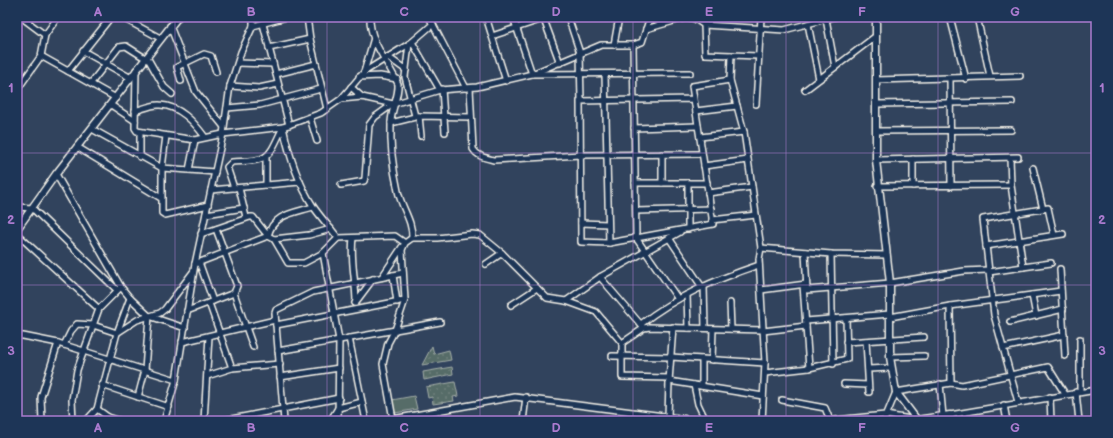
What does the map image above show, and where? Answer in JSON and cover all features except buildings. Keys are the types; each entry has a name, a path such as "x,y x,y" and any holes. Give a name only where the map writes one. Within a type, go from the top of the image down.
{"street":[{"path":"21,17 45,35"},
{"path":"17,90 41,56 45,35 58,17"},
{"path":"68,71 111,17"},
{"path":"121,17 160,38"},
{"path":"17,229 56,174 111,105 160,38 178,17"},
{"path":"42,421 41,397 61,344 74,326 81,323 116,333 137,320 160,313 165,309 193,272 197,263 201,234 223,134 230,86 253,26 253,17"},
{"path":"253,26 287,17"},
{"path":"307,17 310,39 327,109"},
{"path":"370,17 370,25 374,38 386,58 390,71 396,78 405,83"},
{"path":"429,17 468,88 473,149 476,154 483,157 501,160 520,157 702,154"},
{"path":"486,17 506,81"},
{"path":"513,17 532,74"},
{"path":"568,17 580,53 582,101 580,101 581,242 609,243 713,224 692,86 730,80"},
{"path":"614,45 620,17"},
{"path":"341,185 364,181 369,125 375,117 393,104 441,90 468,88 506,81 532,74 601,45 633,45 642,42 650,17"},
{"path":"646,29 684,17 695,19 704,25 784,30 834,17"},
{"path":"706,17 704,25 705,54 758,56"},
{"path":"756,104 761,17"},
{"path":"876,17 876,160 890,283 891,368 896,392 917,420"},
{"path":"950,17 966,79"},
{"path":"977,17 990,76"},
{"path":"492,36 543,18 560,63"},
{"path":"826,19 835,67"},
{"path":"263,24 289,125"},
{"path":"136,70 135,128 140,132 195,140 223,134 284,127 310,118 327,109 340,99 364,72 411,43 433,24"},
{"path":"808,24 819,79"},
{"path":"170,26 196,92 224,127"},
{"path":"805,90 876,36"},
{"path":"364,72 374,38"},
{"path":"269,48 310,39"},
{"path":"411,43 405,83 417,116 421,136"},
{"path":"411,43 441,90 445,132"},
{"path":"633,45 636,238 678,299"},
{"path":"90,84 119,47 126,46 146,57 164,86 172,94"},
{"path":"83,51 131,78"},
{"path":"181,81 177,67 185,62 207,54 210,56 216,72"},
{"path":"731,55 730,80 744,132 761,248 759,265 765,363 762,421"},
{"path":"41,56 116,98"},
{"path":"386,58 406,70"},
{"path":"238,63 273,64"},
{"path":"276,74 316,64"},
{"path":"532,74 690,73"},
{"path":"605,74 609,243"},
{"path":"876,80 966,79 990,76 1020,76"},
{"path":"359,77 396,78"},
{"path":"396,78 399,90 393,104 391,123 392,154 398,193 412,228 412,238"},
{"path":"950,79 950,186"},
{"path":"230,86 259,88 278,84"},
{"path":"351,87 362,97"},
{"path":"227,108 260,105 321,89"},
{"path":"340,99 362,97 393,104"},
{"path":"582,101 694,99"},
{"path":"876,104 1012,102"},
{"path":"111,105 135,121"},
{"path":"135,111 161,105 180,111 196,124 205,137"},
{"path":"696,112 737,106"},
{"path":"391,123 417,116 471,116"},
{"path":"310,118 317,141"},
{"path":"634,128 698,126"},
{"path":"246,217 244,208 227,168 232,162 261,160 266,158 271,153 284,127"},
{"path":"284,127 286,143 300,182 314,207 338,238"},
{"path":"92,129 162,168 215,172"},
{"path":"876,131 1011,130"},
{"path":"140,132 140,157"},
{"path":"700,137 744,132"},
{"path":"166,136 162,168 162,214 168,216 208,205"},
{"path":"188,170 195,140"},
{"path":"77,147 161,198"},
{"path":"662,154 662,183"},
{"path":"266,158 266,185"},
{"path":"1010,158 1012,186 1023,267"},
{"path":"876,160 1018,158"},
{"path":"912,159 913,186"},
{"path":"704,166 748,160"},
{"path":"1033,168 1043,209"},
{"path":"56,174 119,288"},
{"path":"211,190 300,182"},
{"path":"635,183 707,183"},
{"path":"686,229 688,183"},
{"path":"878,186 1012,186"},
{"path":"708,193 752,187"},
{"path":"17,207 32,208 149,316 184,328"},
{"path":"268,236 270,226 275,221 283,216 314,207"},
{"path":"206,214 244,208"},
{"path":"1018,402 992,300 983,220 1048,208 1054,235"},
{"path":"636,211 710,209"},
{"path":"712,220 756,215"},
{"path":"201,234 246,217 253,218 268,236 274,239 309,235 331,229"},
{"path":"581,223 608,224"},
{"path":"216,228 237,286 234,293 253,347"},
{"path":"566,301 600,277 686,229"},
{"path":"17,234 99,309"},
{"path":"382,277 404,244 412,238 437,238 472,234 480,235 502,253 547,298 566,301 596,312 622,343 622,377 669,380 763,396"},
{"path":"986,246 1063,234"},
{"path":"197,263 268,236"},
{"path":"274,239 288,263 304,263 322,253 338,238 395,236 404,244"},
{"path":"353,238 352,258 356,282 356,303"},
{"path":"669,238 703,286 705,328"},
{"path":"393,419 383,364 388,343 395,330 406,300 403,273 404,244"},
{"path":"761,248 832,254 887,255"},
{"path":"805,252 806,324 809,368"},
{"path":"322,253 330,287 339,340 338,421"},
{"path":"486,264 502,253"},
{"path":"832,254 833,364"},
{"path":"197,263 232,368"},
{"path":"805,284 807,290 832,288 890,283 964,271 988,271 1051,263"},
{"path":"622,343 660,309 718,279 759,265"},
{"path":"1060,269 1065,356"},
{"path":"164,421 176,380 193,272"},
{"path":"284,421 275,313 279,307 313,292 330,287 403,273"},
{"path":"393,275 397,302"},
{"path":"600,277 642,326 763,331 832,319 890,315 1062,290"},
{"path":"351,311 373,279"},
{"path":"761,290 805,284"},
{"path":"73,421 72,400 77,370 99,309 119,288"},
{"path":"512,305 536,288"},
{"path":"187,311 234,293"},
{"path":"1032,294 1036,316"},
{"path":"687,295 688,328"},
{"path":"86,421 96,409 116,333 130,298"},
{"path":"182,342 246,327 335,314 406,300"},
{"path":"730,304 731,329"},
{"path":"950,306 951,382"},
{"path":"1010,322 1063,309"},
{"path":"138,396 145,370 149,316"},
{"path":"765,373 833,364 847,359 846,318"},
{"path":"278,351 440,322"},
{"path":"668,417 670,357 673,327"},
{"path":"712,360 713,328"},
{"path":"1003,348 1064,335"},
{"path":"17,336 61,344 176,380"},
{"path":"204,421 209,336"},
{"path":"349,338 366,421"},
{"path":"846,342 924,338"},
{"path":"1079,421 1078,392 1080,339"},
{"path":"866,341 869,392"},
{"path":"612,356 670,357 765,363"},
{"path":"890,357 924,356"},
{"path":"702,359 702,386"},
{"path":"207,376 232,368 280,364"},
{"path":"896,392 951,382 962,385 1048,367 1065,394"},
{"path":"280,377 339,368"},
{"path":"868,369 891,368"},
{"path":"844,384 868,385"},
{"path":"940,384 948,417"},
{"path":"102,385 168,407"},
{"path":"382,421 404,419 498,399 526,397 704,421 698,404 694,385"},
{"path":"782,400 825,408 828,421 884,418 917,420 948,417 1018,402 1096,390"},
{"path":"884,418 896,392"},
{"path":"523,421 526,397"},
{"path":"1050,397 1051,421"},
{"path":"221,421 339,398"},
{"path":"330,421 338,408 362,402"},
{"path":"1004,405 1007,421"},
{"path":"96,409 110,419 121,421"}],"green space":[{"path":"432,346 434,354 449,350 451,360 422,365"},
{"path":"452,367 453,374 424,380 423,372"},
{"path":"455,382 458,396 453,397 454,401 433,404 432,397 428,398 426,387"},
{"path":"414,396 417,409 395,413 392,400"}]}
